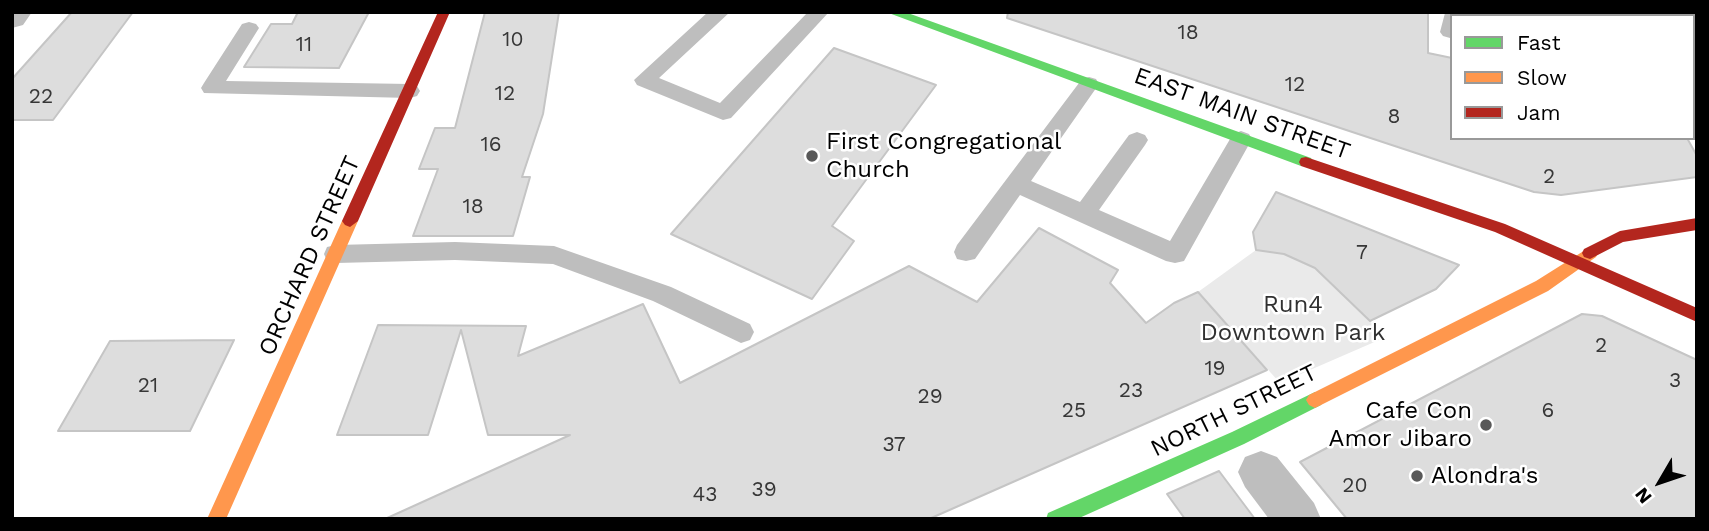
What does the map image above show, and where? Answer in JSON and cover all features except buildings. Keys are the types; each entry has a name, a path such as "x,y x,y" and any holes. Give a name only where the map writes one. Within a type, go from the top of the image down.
{"main road":[{"name":"ORCHARD STREET","path":"216,519 444,12"},
{"name":"EAST MAIN STREET","path":"899,13 1241,139 1500,229 1697,315"},
{"name":"NORTH STREET","path":"1055,519 1238,438 1542,286 1576,260 1620,237 1697,224"}],"street":[{"path":"12,18 17,12"},
{"path":"1261,472 1298,519"}],"lane":[{"path":"720,12 644,80 723,113 819,12"},
{"path":"249,28 211,88 410,91"},
{"path":"966,252 1089,84"},
{"path":"1017,184 1175,254 1241,139"},
{"path":"1084,214 1137,140"},
{"path":"336,254 454,251 554,255 662,294 741,332"}],"green space":[{"name":"Run4 Downtown Park","path":"1256,250 1284,254 1315,268 1386,337 1280,383 1198,292"}],"traffic: fast":[{"path":"892,12 1306,162"},
{"path":"1055,519 1238,438 1315,400"}],"traffic: slow":[{"path":"216,519 350,221"},
{"path":"1315,400 1542,286 1590,253"}],"traffic: jam":[{"path":"350,221 444,12"},
{"path":"1306,162 1500,228 1697,315"},
{"path":"1590,253 1620,237 1697,224"}],"place":[{"name":"First Congregational Church","path":"812,156"},
{"name":"Cafe Con Amor Jibaro","path":"1486,425"},
{"name":"Alondra's","path":"1417,476"}]}
